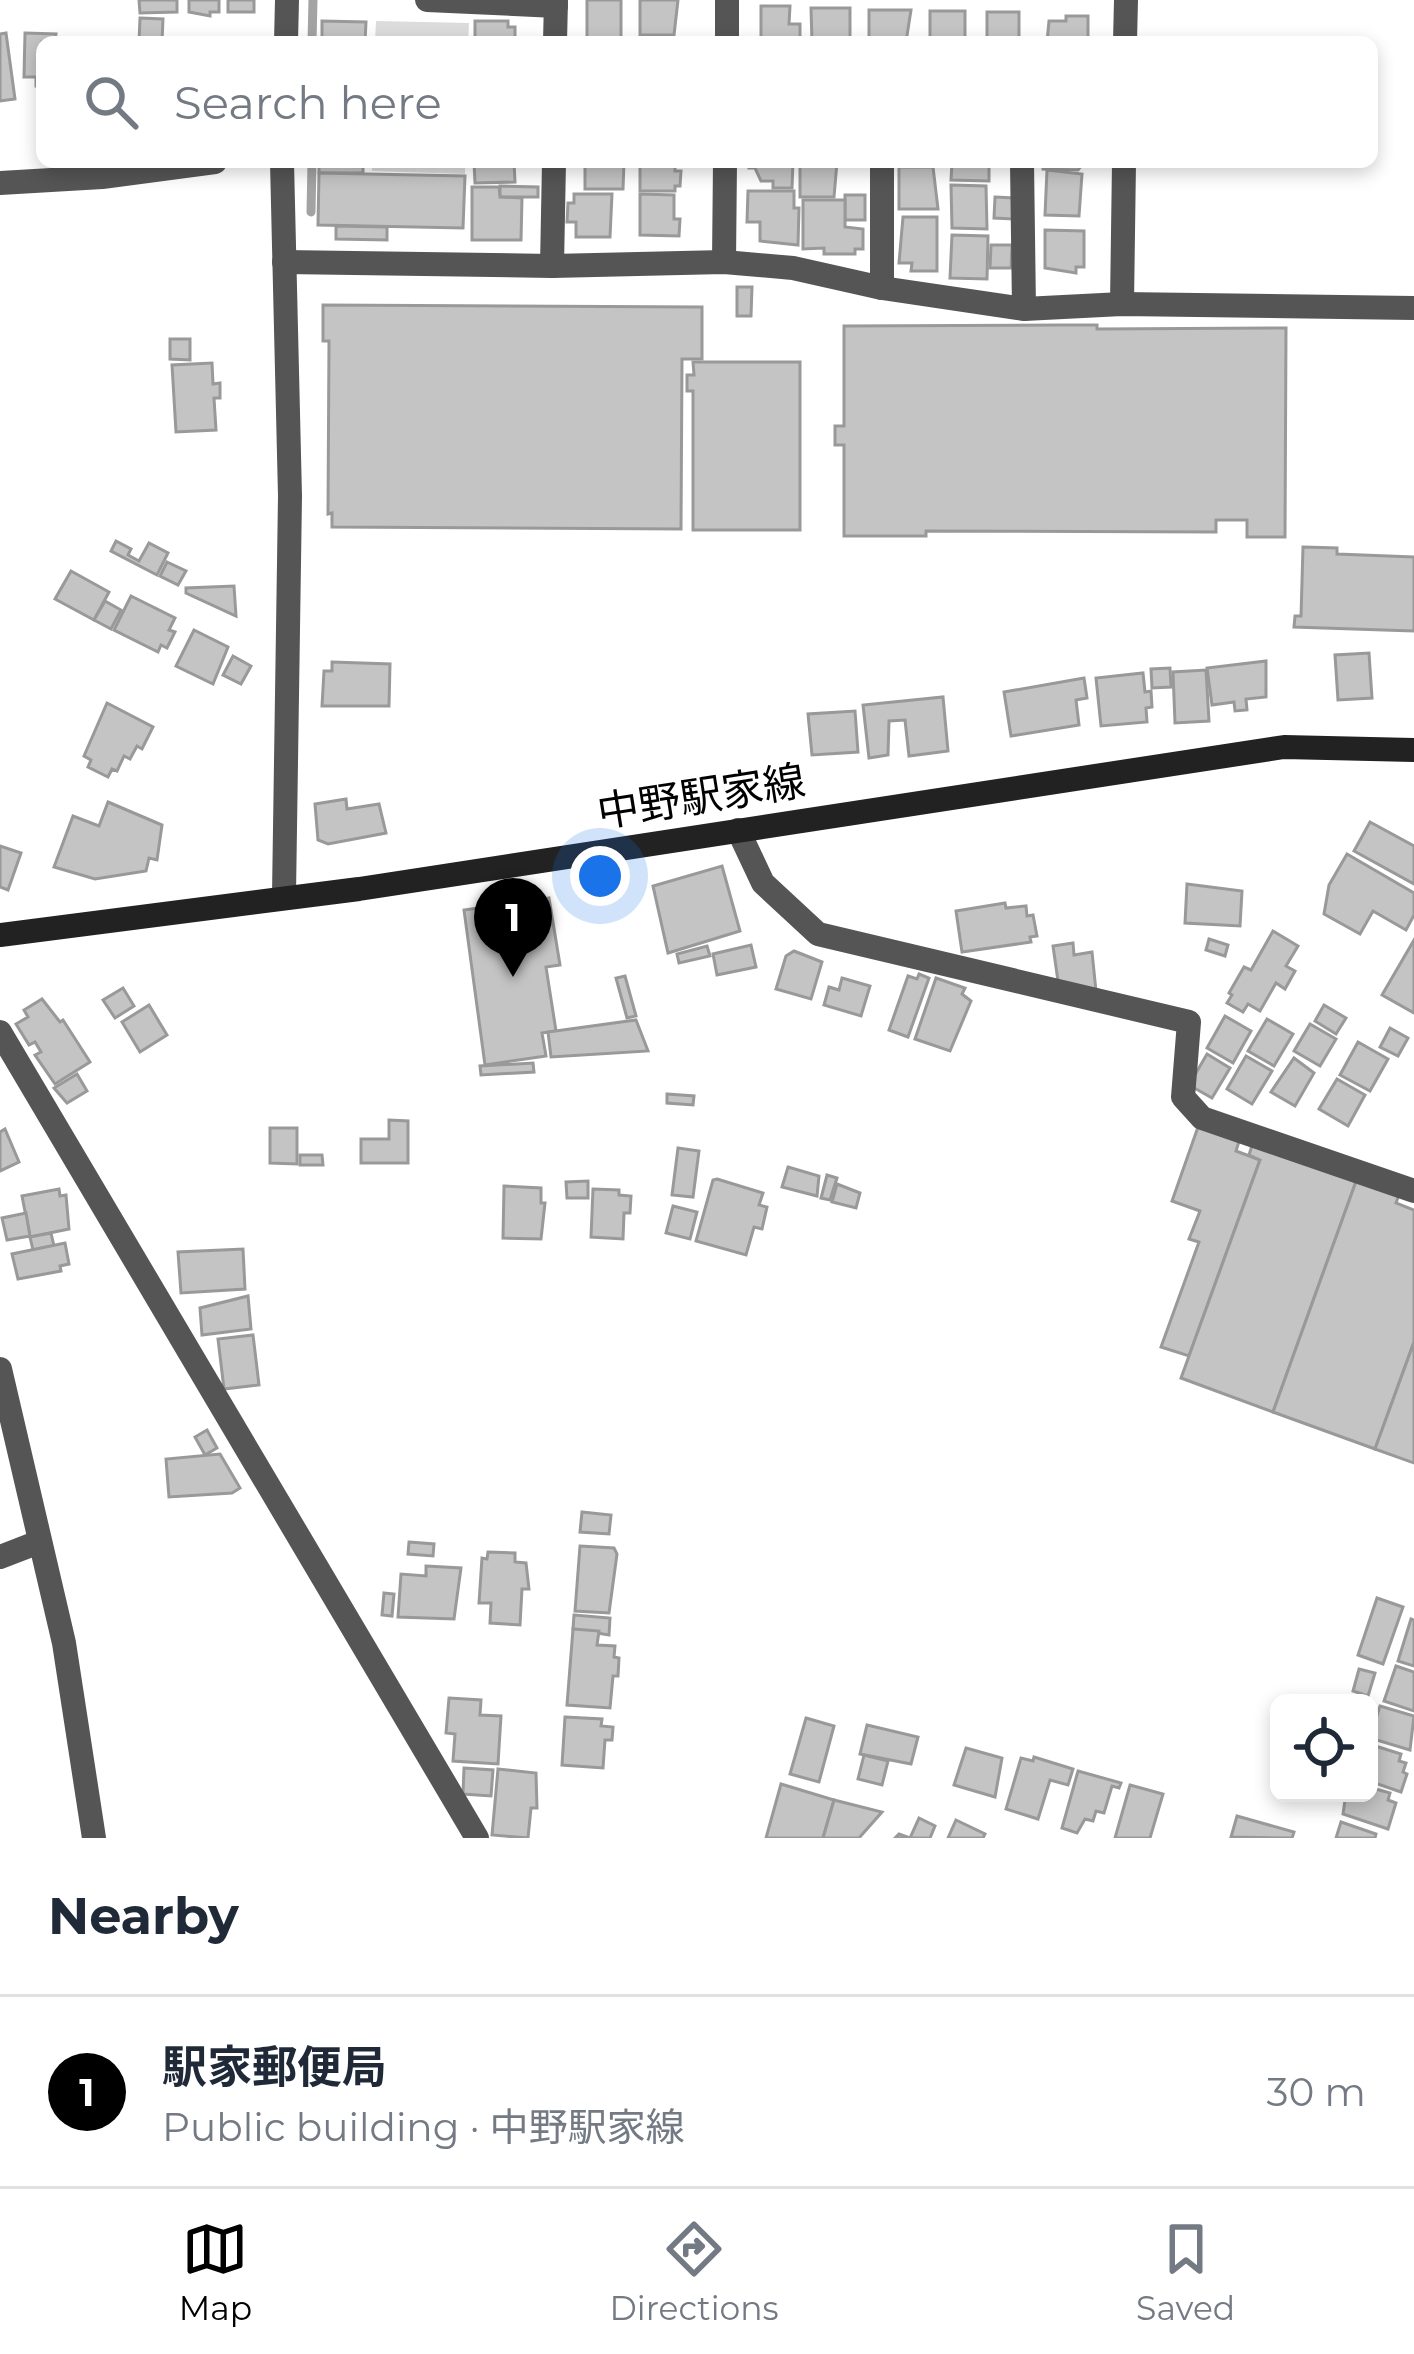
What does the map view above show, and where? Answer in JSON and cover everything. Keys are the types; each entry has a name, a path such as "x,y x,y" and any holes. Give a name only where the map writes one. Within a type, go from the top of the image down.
{"main road":[{"name":"中野駅家線","path":"0,935 359,889 1283,747 1414,750"}],"street":[{"path":"286,36 287,0"},
{"path":"427,0 556,3 556,36"},
{"path":"727,0 727,36"},
{"path":"1125,36 1126,0"},
{"path":"0,183 170,168"},
{"path":"282,168 290,496 284,895"},
{"path":"552,266 554,168"},
{"path":"724,262 725,168"},
{"path":"882,168 882,288"},
{"path":"1022,168 1024,309"},
{"path":"1122,304 1124,168"},
{"path":"284,262 552,266 724,262 793,268 882,288 1024,309 1122,304 1414,308"},
{"path":"738,830 763,883 818,934 1190,1022 1183,1097 1202,1118 1414,1191"},
{"path":"0,1032 477,1838"},
{"path":"0,1370 64,1642 94,1838"},
{"path":"0,1557 40,1542"}],"shaded area":[{"path":"376,21 469,23 468,36 375,36"},
{"path":"465,168 465,174 372,171"}],"building":[{"path":"139,0 177,0 177,12 140,13"},
{"path":"189,0 219,0 219,12 210,12 210,16 189,12"},
{"path":"228,0 254,0 254,12 228,12"},
{"path":"587,0 621,0 621,36 587,36"},
{"path":"640,0 678,0 674,35 640,35"},
{"path":"761,6 790,6 789,24 800,24 800,36 761,36"},
{"path":"811,8 850,8 850,36 812,36"},
{"path":"869,10 911,10 907,36 869,36"},
{"path":"930,11 965,11 965,36 930,36"},
{"path":"987,12 1019,12 1019,36 987,36"},
{"path":"1066,16 1088,16 1088,36 1048,36 1049,21 1066,21"},
{"path":"140,18 163,19 162,36 139,36"},
{"path":"322,21 366,22 365,36 322,36"},
{"path":"475,21 508,21 508,27 515,27 515,36 475,36"},
{"path":"6,33 15,99 0,101 0,34"},
{"path":"25,33 56,34 36,36 36,77 24,77"},
{"path":"319,168 363,168 363,173 319,173"},
{"path":"474,168 514,168 515,182 475,183"},
{"path":"585,168 624,168 623,189 585,189"},
{"path":"640,168 681,171 675,191 640,191"},
{"path":"755,168 793,168 792,188 773,188 773,181 761,181"},
{"path":"800,168 836,168 834,197 800,197"},
{"path":"899,168 933,168 938,209 899,209"},
{"path":"952,168 989,168 989,181 951,180"},
{"path":"1047,170 1082,174 1079,216 1045,215"},
{"path":"319,173 465,176 463,228 318,225"},
{"path":"951,185 986,186 987,229 952,228"},
{"path":"500,186 538,187 538,197 500,197"},
{"path":"472,187 499,187 500,197 522,198 521,240 472,240"},
{"path":"748,191 794,191 794,208 799,208 798,245 760,241 760,222 747,222"},
{"path":"574,194 612,194 610,237 576,237 576,222 567,222 568,203 574,203"},
{"path":"640,194 674,195 679,236 640,235"},
{"path":"845,195 865,195 865,220 845,220"},
{"path":"995,197 1014,198 1013,219 994,218"},
{"path":"803,200 845,200 845,227 863,229 863,249 855,249 855,254 824,254 824,248 803,249"},
{"path":"903,217 937,217 937,271 911,271 912,263 899,263"},
{"path":"336,226 387,227 387,240 336,239"},
{"path":"1045,230 1084,231 1084,267 1076,267 1076,273 1045,268"},
{"path":"952,235 988,236 987,279 950,278"},
{"path":"991,245 1012,245 1011,268 990,268"},
{"path":"737,287 752,287 751,316 737,316"},
{"path":"323,305 702,307 702,359 682,359 681,529 332,527 332,513 328,514 329,341 323,341"},
{"path":"1097,325 1097,329 1286,328 1285,537 1247,537 1247,520 1216,520 1216,532 926,531 926,536 844,536 844,445 835,445 835,426 844,426 844,326"},
{"path":"170,339 190,339 190,360 170,359"},
{"path":"693,362 800,362 800,530 693,530 693,391 687,391 687,375 694,375"},
{"path":"212,363 213,384 220,383 220,398 214,398 216,430 176,432 172,365"},
{"path":"116,541 131,549 128,555 139,561 149,543 168,553 157,575 111,551"},
{"path":"1303,547 1337,548 1337,554 1414,557 1414,631 1294,627 1295,616 1301,616"},
{"path":"167,562 186,571 178,585 160,576"},
{"path":"71,571 109,592 94,620 55,599"},
{"path":"234,586 236,616 186,593 186,588"},
{"path":"131,596 175,618 169,630 175,632 167,648 161,645 158,652 114,630"},
{"path":"105,601 121,610 111,629 94,620"},
{"path":"194,630 228,647 213,684 176,666"},
{"path":"1369,653 1372,698 1338,700 1335,655"},
{"path":"233,656 251,666 241,684 223,675"},
{"path":"1266,661 1266,697 1246,699 1247,710 1235,711 1234,702 1212,705 1207,668"},
{"path":"332,662 390,664 389,706 322,706 324,671 332,671"},
{"path":"1170,668 1171,687 1152,688 1151,669"},
{"path":"1206,670 1209,721 1175,723 1173,672"},
{"path":"1143,673 1145,692 1151,691 1147,722 1101,726 1096,678"},
{"path":"1084,678 1087,698 1076,700 1079,725 1011,736 1004,692"},
{"path":"943,697 948,751 909,756 905,720 889,721 888,755 869,758 863,705"},
{"path":"107,703 153,727 142,749 137,746 130,759 124,756 108,777 88,767 91,760 84,756"},
{"path":"855,711 858,752 812,755 808,714"},
{"path":"346,799 347,809 379,804 386,833 328,844 318,840 315,804"},
{"path":"108,802 162,825 157,860 149,858 146,871 95,879 54,867 73,816 99,826"},
{"path":"1370,822 1414,846 1414,884 1354,851"},
{"path":"0,846 21,853 8,890 0,887"},
{"path":"1347,854 1414,893 1414,915 1406,930 1373,911 1360,934 1324,914 1329,885"},
{"path":"722,866 740,931 668,953 653,886"},
{"path":"1187,884 1242,891 1240,926 1185,923"},
{"path":"549,898 560,965 546,967 556,1031 542,1033 546,1056 485,1065 464,910"},
{"path":"1005,903 1006,908 1026,906 1037,936 1030,937 1031,942 962,952 956,911"},
{"path":"1273,931 1298,946 1286,966 1295,971 1285,989 1276,983 1260,1011 1248,1004 1243,1012 1227,1003 1229,993 1244,967 1251,970"},
{"path":"1209,939 1228,945 1225,956 1206,950"},
{"path":"1414,940 1414,1013 1382,995"},
{"path":"1073,943 1074,955 1092,952 1096,991 1059,988 1053,946"},
{"path":"751,945 756,967 717,975 713,954"},
{"path":"707,946 710,956 679,963 677,954"},
{"path":"794,951 822,962 811,999 776,989 786,956"},
{"path":"919,974 929,978 908,1037 889,1030 908,976 917,979"},
{"path":"625,976 636,1016 627,1018 616,978"},
{"path":"842,978 870,986 861,1016 824,1005 829,987 839,990"},
{"path":"936,978 965,988 962,994 971,1001 950,1051 915,1039"},
{"path":"123,988 134,1006 115,1018 103,1000"},
{"path":"42,999 63,1020 90,1062 55,1084 35,1055 41,1052 35,1042 29,1045 16,1024 28,1017 24,1010"},
{"path":"149,1005 167,1035 140,1052 122,1022"},
{"path":"1324,1005 1346,1018 1336,1034 1315,1021"},
{"path":"1225,1016 1251,1031 1233,1063 1207,1048"},
{"path":"1267,1019 1293,1034 1274,1066 1248,1051"},
{"path":"636,1020 648,1051 551,1057 548,1032"},
{"path":"1310,1024 1336,1039 1320,1066 1294,1051"},
{"path":"1390,1028 1408,1038 1398,1056 1380,1047"},
{"path":"1358,1042 1388,1059 1370,1091 1340,1075"},
{"path":"1207,1054 1230,1068 1212,1098 1189,1085"},
{"path":"1246,1056 1272,1071 1252,1104 1227,1089"},
{"path":"1294,1058 1314,1073 1295,1106 1271,1092"},
{"path":"533,1063 534,1072 481,1075 480,1066"},
{"path":"77,1074 87,1091 67,1103 54,1088"},
{"path":"1337,1079 1365,1095 1348,1126 1319,1109"},
{"path":"667,1094 694,1096 693,1105 667,1103"},
{"path":"389,1120 408,1121 408,1163 361,1163 361,1139 389,1139"},
{"path":"1198,1127 1241,1135 1236,1151 1260,1160 1189,1356 1161,1347 1199,1242 1189,1239 1200,1211 1172,1201"},
{"path":"270,1128 297,1128 297,1164 270,1163"},
{"path":"5,1129 19,1162 0,1171 0,1132"},
{"path":"1254,1139 1358,1176 1273,1412 1181,1378 1260,1160 1249,1155"},
{"path":"678,1148 699,1151 693,1197 672,1195"},
{"path":"300,1155 322,1155 323,1165 300,1165"},
{"path":"788,1167 819,1176 817,1196 782,1187"},
{"path":"827,1175 837,1178 830,1200 821,1198"},
{"path":"1358,1176 1400,1192 1396,1203 1414,1210 1414,1342 1375,1449 1273,1412"},
{"path":"717,1179 763,1193 759,1205 767,1207 762,1229 754,1227 746,1255 696,1241"},
{"path":"588,1181 588,1198 567,1198 566,1182"},
{"path":"837,1184 860,1193 856,1208 832,1202"},
{"path":"504,1186 541,1188 541,1203 545,1203 541,1239 503,1238"},
{"path":"59,1189 60,1196 66,1195 69,1229 30,1237 22,1196"},
{"path":"593,1189 619,1190 619,1195 631,1196 630,1213 624,1213 623,1239 591,1237"},
{"path":"673,1206 697,1212 690,1239 666,1233"},
{"path":"26,1213 30,1236 7,1240 2,1218"},
{"path":"51,1233 54,1246 33,1250 30,1237"},
{"path":"65,1243 69,1264 60,1266 61,1271 18,1279 12,1254"},
{"path":"243,1249 245,1289 181,1293 178,1252"},
{"path":"248,1296 251,1329 202,1335 200,1308"},
{"path":"253,1335 259,1385 224,1389 218,1339"},
{"path":"1414,1342 1414,1463 1375,1449"},
{"path":"207,1430 217,1448 205,1455 195,1437"},
{"path":"220,1454 240,1488 232,1493 169,1497 166,1459"},
{"path":"582,1512 611,1515 609,1534 580,1532"},
{"path":"409,1542 434,1544 433,1556 408,1554"},
{"path":"580,1546 614,1548 617,1554 609,1613 575,1611"},
{"path":"488,1552 515,1553 515,1562 526,1563 529,1589 522,1589 520,1625 490,1623 491,1603 479,1603 482,1558 487,1559"},
{"path":"426,1566 461,1568 454,1619 398,1617 401,1574 426,1576"},
{"path":"384,1593 394,1594 392,1616 382,1615"},
{"path":"1377,1598 1403,1607 1383,1664 1358,1655"},
{"path":"574,1615 610,1618 609,1635 573,1629"},
{"path":"1414,1620 1414,1666 1398,1661"},
{"path":"573,1629 599,1631 597,1645 615,1646 618,1676 613,1676 610,1708 567,1705"},
{"path":"1396,1666 1414,1672 1414,1711 1384,1701"},
{"path":"1359,1669 1375,1673 1369,1694 1353,1691"},
{"path":"449,1698 481,1700 480,1715 501,1716 498,1764 453,1761 455,1734 446,1733"},
{"path":"1380,1706 1414,1716 1410,1750 1378,1740"},
{"path":"565,1717 602,1719 601,1726 613,1727 612,1740 605,1740 603,1768 562,1765"},
{"path":"806,1718 834,1726 819,1782 790,1774"},
{"path":"867,1725 918,1737 911,1764 860,1754"},
{"path":"1378,1747 1401,1754 1399,1761 1406,1763 1401,1792 1378,1784"},
{"path":"966,1748 1002,1758 995,1797 954,1785"},
{"path":"864,1755 888,1761 882,1785 858,1779"},
{"path":"1034,1757 1073,1769 1068,1785 1050,1780 1038,1819 1006,1809 1021,1758 1033,1761"},
{"path":"464,1768 493,1770 491,1796 463,1794"},
{"path":"498,1769 536,1773 537,1808 531,1808 528,1838 492,1835"},
{"path":"1078,1771 1121,1783 1119,1788 1112,1786 1104,1813 1096,1811 1093,1821 1085,1819 1077,1833 1062,1828"},
{"path":"781,1784 834,1800 823,1838 766,1838"},
{"path":"1130,1785 1163,1794 1150,1838 1115,1838"},
{"path":"1378,1790 1390,1793 1388,1800 1396,1803 1388,1829 1343,1814 1345,1802 1378,1802"},
{"path":"834,1800 882,1812 859,1838 823,1838"},
{"path":"1237,1816 1294,1832 1292,1838 1231,1837"},
{"path":"919,1818 935,1826 930,1838 910,1838"},
{"path":"956,1820 985,1834 983,1838 948,1838"},
{"path":"1341,1822 1376,1834 1375,1838 1336,1838"}],"waterway":[{"path":"312,36 313,0"},
{"path":"311,212 312,168"}],"place":[{"name":"駅家郵便局","path":"513,977"}]}
